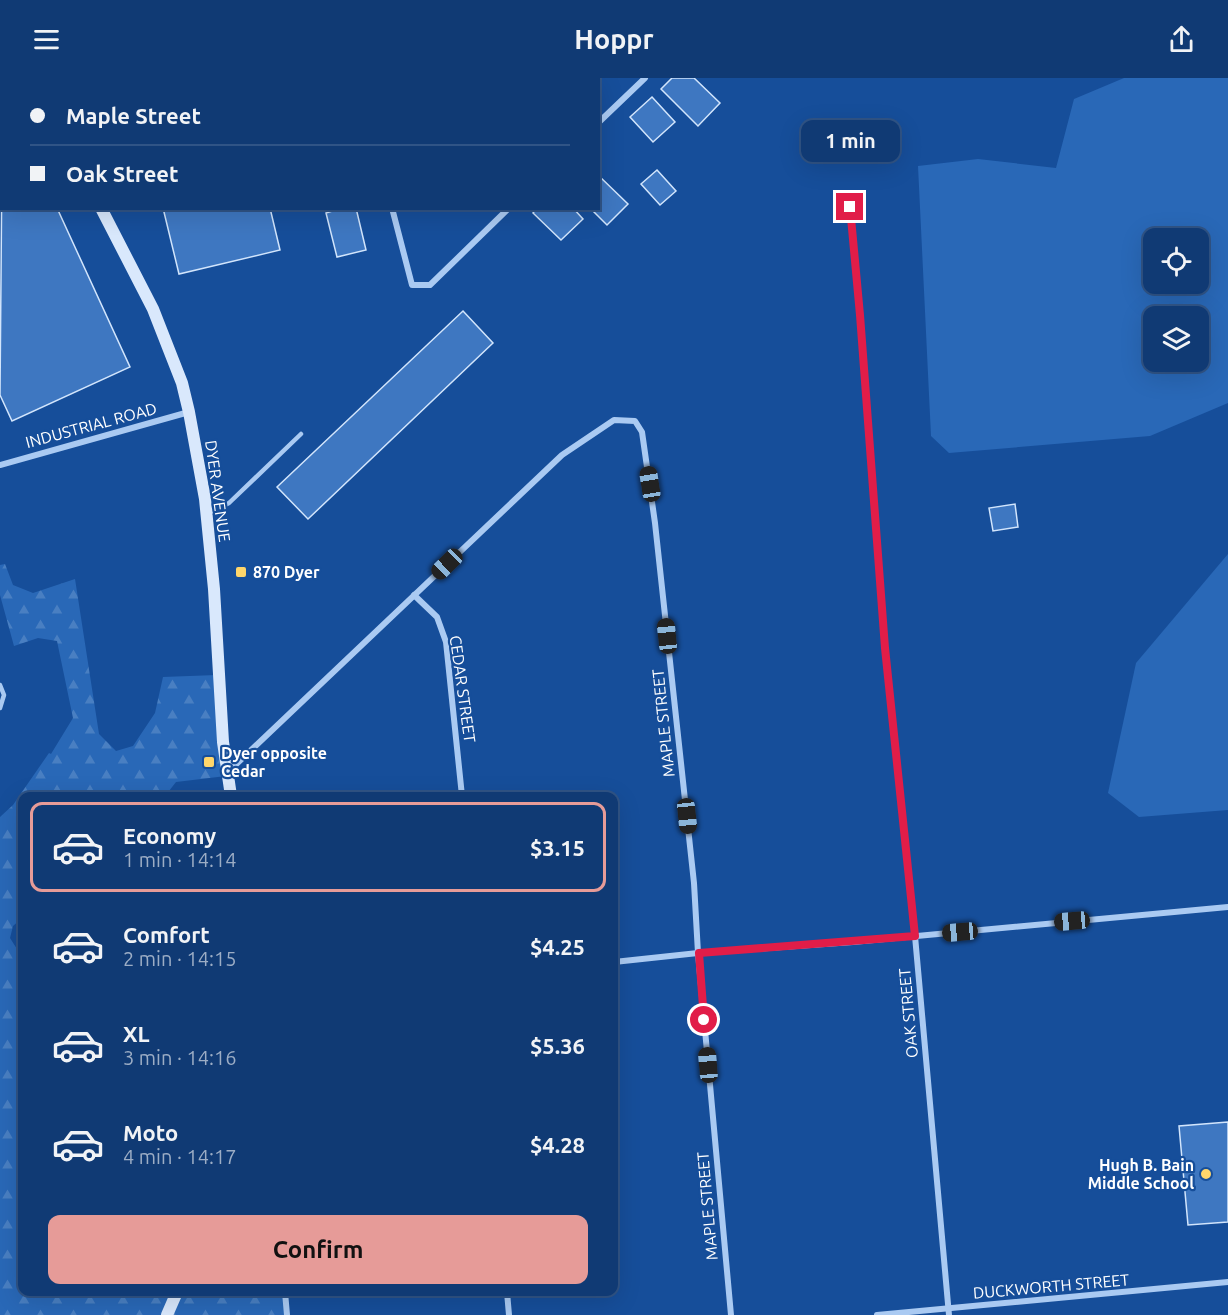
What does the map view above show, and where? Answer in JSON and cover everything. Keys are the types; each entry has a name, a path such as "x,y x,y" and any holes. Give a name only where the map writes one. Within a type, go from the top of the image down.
{"main road":[{"name":"DYER AVENUE","path":"102,210 153,309 182,384 189,412 206,514 214,589 223,742 230,792"},
{"path":"167,1315 175,1296"}],"street":[{"path":"600,121 645,78"},
{"name":"OAK STREET","path":"850,207 885,648 915,936 949,1312"},
{"path":"393,210 412,285 430,285 507,210"},
{"name":"INDUSTRIAL ROAD","path":"0,465 189,412"},
{"name":"MAPLE STREET","path":"228,772 562,455 614,420 635,421 642,432 655,523 694,884 731,1315"},
{"name":"CEDAR STREET","path":"414,595 437,617 446,642 462,792"},
{"path":"618,962 1228,907"},
{"name":"DUCKWORTH STREET","path":"877,1315 949,1312 1228,1282"},
{"path":"285,1296 287,1315"},
{"path":"507,1296 509,1315"}],"lane":[{"path":"206,514 229,503 301,435"},
{"path":"0,685 4,695 0,708"}],"green space":[{"path":"1124,78 1228,78 1228,403 1150,436 949,453 931,436 918,166 978,159 1056,168 1074,99"},
{"path":"1228,554 1228,810 1139,817 1108,793 1136,663"},
{"path":"5,564 13,585 33,593 75,579 99,734 116,751 133,746 155,713 163,677 217,675 226,776 176,782 168,792 22,792 49,753 51,754 73,718 57,641 38,638 14,646 0,595 0,565"},
{"path":"18,798 18,922 13,926 10,938 18,951 18,1296 285,1296 287,1315 0,1315 0,817"}],"building":[{"path":"672,78 694,78 720,103 698,126 661,89"},
{"path":"652,97 675,122 653,142 630,117"},
{"path":"657,170 676,191 660,205 641,184"},
{"path":"600,177 628,204 607,225 592,210 600,210"},
{"path":"2,210 58,210 130,367 12,421 0,395"},
{"path":"163,210 270,210 280,250 179,274"},
{"path":"336,210 356,210 366,250 337,257 326,213"},
{"path":"535,210 575,210 583,219 561,240 533,213"},
{"path":"463,311 493,343 308,519 277,487"},
{"path":"1015,504 1018,527 993,531 989,508"},
{"name":"Hugh B. Bain Middle School","path":"1228,1122 1228,1222 1188,1225 1179,1126"}],"place":[{"name":"870 Dyer","path":"241,572"},
{"name":"Dyer opposite Cedar","path":"209,762"},
{"name":"Hugh B. Bain Middle School","path":"1206,1174"}],"route":[{"path":"704,1020 699,953 915,936 885,648 850,207"}]}
